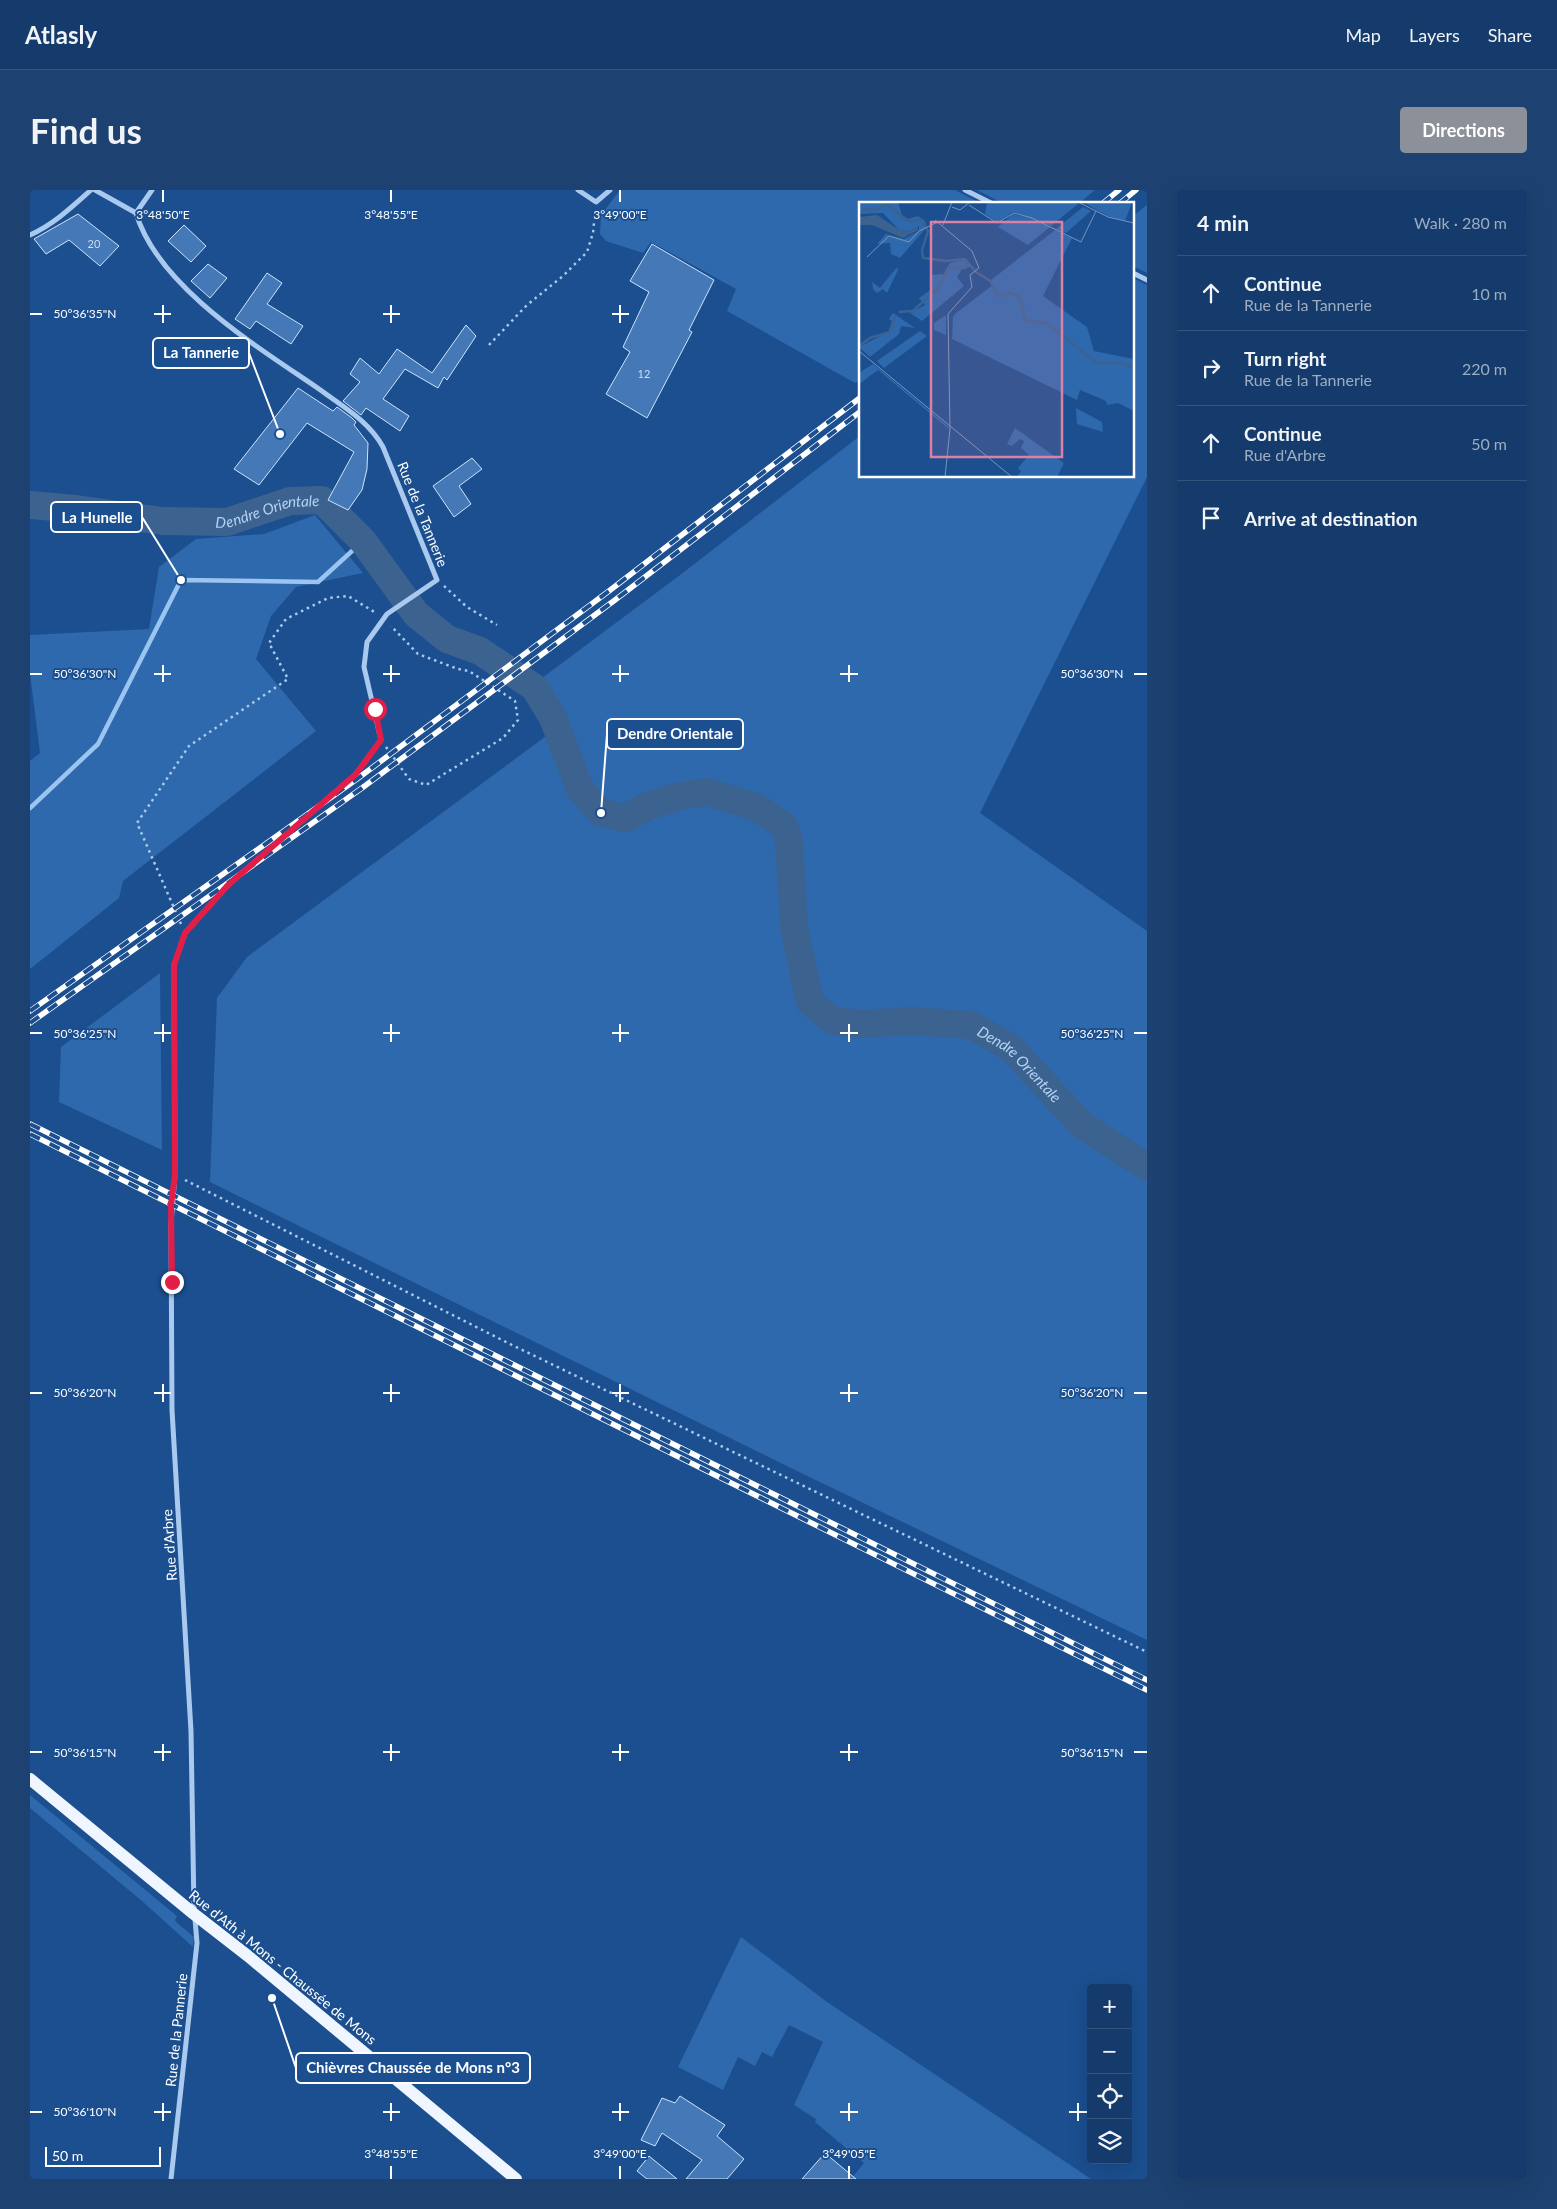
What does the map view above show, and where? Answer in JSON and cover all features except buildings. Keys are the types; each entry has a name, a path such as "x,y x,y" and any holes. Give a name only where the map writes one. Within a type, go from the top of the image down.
{"main road":[{"name":"Rue d'Ath à Mons - Chaussée de Mons","path":"30,1778 516,2179"}],"street":[{"path":"30,235 43,229 63,215 93,190 136,214 152,190"},
{"path":"578,190 596,202 610,190"},
{"path":"966,190 989,202"},
{"name":"Rue de la Tannerie","path":"136,214 148,242 198,301 262,350 349,410 377,435 386,453 437,580 385,617 367,642 364,667 381,740"},
{"path":"1134,274 1147,280"},
{"path":"175,1175 174,965 185,933 228,885 356,774 381,740"},
{"name":"Rue d'Arbre","path":"175,1175 171,1223 172,1410 190,1701 194,1914"},
{"name":"Rue de la Pannerie","path":"171,2179 197,1944 197,1927 194,1914"}],"path":[{"path":"489,345 527,305 563,276 587,252 593,233 596,202"},
{"path":"437,580 468,607 497,626"},
{"path":"185,933 137,822 189,746 288,679 269,642 286,619 328,598 348,596 385,617 418,654 458,669 469,671 515,701 518,720 503,738 426,785 409,779 381,740"},
{"path":"175,1175 512,1345 1147,1652"}],"shaded area":[{"path":"620,190 955,190 978,202 859,202 859,380 855,383 727,311 736,289 651,242 643,253 606,241 600,234 601,215"},
{"path":"977,190 1095,190 1080,202 1000,202"},
{"path":"1147,205 1147,273 1134,266 1134,215"},
{"path":"1134,278 1147,285 1147,477 980,813 1147,931 1147,1163 1084,1124 1012,1046 971,1022 913,1019 861,1021 833,1019 813,1001 797,927 794,839 784,813 766,806 787,850 790,923 794,927 810,1002 833,1021 861,1024 912,1021 971,1025 1011,1048 1082,1125 1147,1167 1147,1640 795,1470 210,1182 217,998 247,957 561,725 538,681 680,575 859,437 859,478 1134,478","holes":["580,784 603,811 626,815 645,806 626,818 601,813 580,789"]},
{"path":"315,515 363,573 296,587 271,616 256,659 316,731 123,881 119,898 30,969 30,761 40,753 30,673 30,635 149,629 159,567 196,539 264,534"},
{"path":"160,973 162,1150 59,1102 61,1047"},
{"path":"30,1795 177,1916 175,1920 177,1923 194,1937 193,1947 142,1901 30,1808"},
{"path":"741,1937 827,2002 1091,2179 851,2179 864,2163 815,2122 816,2119 794,2105 823,2042 789,2025 772,2057 762,2052 755,2066 738,2057 723,2090 678,2067"}],"waterway":[{"name":"Dendre Orientale","path":"30,505 76,509 162,521 227,522 290,501 322,500 363,541 416,614 447,639 480,651 535,688 553,718 580,789 601,813 626,818 647,806 680,796 708,792 758,808 784,826 789,840 794,927 810,1002 833,1021 861,1024 912,1021 971,1025 1011,1048 1082,1125 1147,1167"},
{"path":"30,808 98,744 181,580 318,582 363,541"}],"railway":[{"path":"1104,202 1119,190"},
{"path":"1121,202 1136,190"},
{"path":"30,1011 357,779 609,591 859,399"},
{"path":"30,1023 362,788 615,600 859,413"},
{"path":"30,1124 1147,1680"},
{"path":"30,1134 1147,1690"}],"place":[{"name":"La Tannerie","path":"280,434"},
{"name":"La Hunelle","path":"181,580"},
{"name":"Dendre Orientale","path":"601,813"},
{"name":"Chièvres Chaussée de Mons n°3","path":"272,1998"}],"route":[{"path":"172,1282 171,1205 175,1175 174,965 185,933 228,885 356,774 381,740 375,709"}]}
